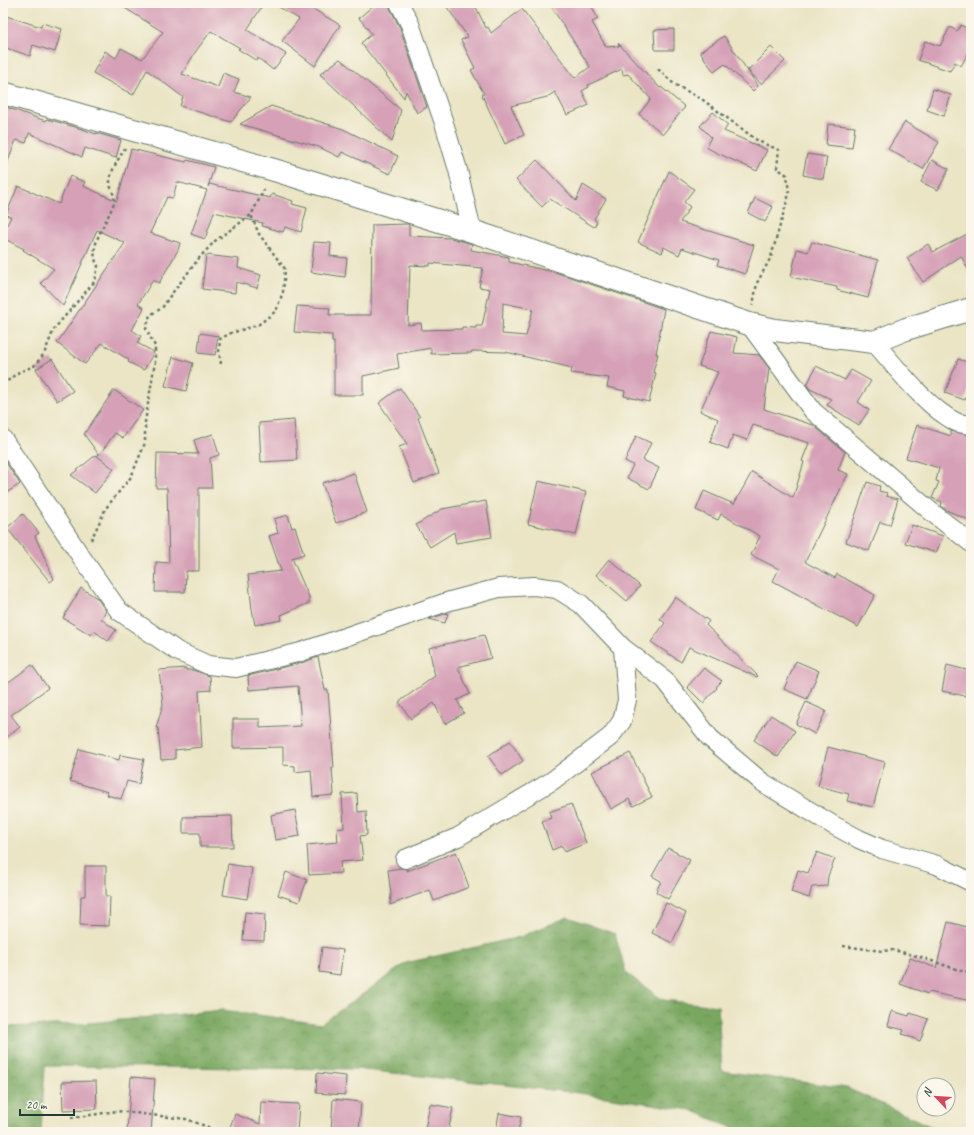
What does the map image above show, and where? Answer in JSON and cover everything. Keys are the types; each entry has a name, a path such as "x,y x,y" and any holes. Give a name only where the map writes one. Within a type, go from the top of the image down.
{"main road":[{"path":"3,93 274,170 472,231 749,324 775,330 874,342 971,309"}],"street":[{"path":"399,3 410,24 444,123 458,170 472,231"},
{"path":"749,324 813,411 934,514 971,543"},
{"path":"874,342 928,402 941,413 957,422 971,426"},
{"path":"3,439 119,611 177,651 208,665 236,668 294,654 450,601 499,588 534,586 557,589 581,604 623,648 665,680 710,738 762,782 827,822 859,839 889,851 937,865 971,882"},
{"path":"405,859 465,833 552,781 610,737 622,721 626,700 623,648"}],"path":[{"path":"658,69 674,84 703,100 758,141 779,150 777,168 787,175 789,194 771,258 757,283 749,324"},
{"path":"3,383 4,384 17,373 34,366 44,354 54,328 95,281 98,266 94,260 96,242 115,200 110,181 129,141 132,129"},
{"path":"82,558 106,508 131,477 145,443 145,422 155,362 155,346 146,330 150,315 162,308 200,257 215,241 251,215 274,170"},
{"path":"221,364 219,351 220,339 231,333 258,325 276,311 283,292 285,269 259,234 251,215"},
{"path":"843,946 882,951 894,950 962,971 971,972"},
{"path":"71,1118 116,1110 186,1118 208,1127 215,1132"}],"green space":[{"path":"568,917 615,934 626,973 663,1000 718,1006 722,1071 847,1088 943,1132 742,1132 691,1110 579,1093 355,1069 45,1066 41,1132 3,1132 3,1027 79,1024 223,1010 321,1024 406,963 520,937"}],"building":[{"path":"117,3 264,3 247,30 286,54 273,70 258,58 257,61 238,49 240,48 211,31 196,51 182,74 218,87 223,73 239,79 234,92 251,97 231,122 180,106 183,97 147,70 133,95 93,73 105,51 116,58 121,48 142,59 163,32"},
{"path":"272,3 303,3 340,25 315,66 282,41 299,19"},
{"path":"376,3 389,3 400,28 427,107 417,113 406,91 404,98 361,43 372,34 359,18"},
{"path":"444,3 474,3 486,28 488,27 491,33 522,9 575,78 590,67 549,3 590,3 598,19 592,22 606,47 619,46 618,43 660,88 661,87 685,107 663,134 639,114 651,99 628,74 623,75 622,69 588,85 589,87 582,91 589,105 567,115 555,92 547,97 511,106 524,135 505,144 482,95 484,94 471,70 475,68 461,40 468,37"},
{"path":"3,15 41,27 42,23 62,29 55,52 33,45 30,56 3,47"},
{"path":"961,25 971,31 971,48 961,66 955,62 950,71 918,60 925,41 940,46 950,27 957,31"},
{"path":"674,29 674,50 655,50 654,30"},
{"path":"724,36 758,86 753,91 725,64 714,72 700,52"},
{"path":"771,47 785,61 761,84 748,70"},
{"path":"340,59 401,110 392,142 320,74"},
{"path":"933,89 951,95 944,116 927,110"},
{"path":"3,106 46,121 47,119 121,140 116,158 85,148 82,157 29,133 26,143 16,140 3,172"},
{"path":"271,106 343,129 398,156 390,174 342,152 339,157 319,147 240,124"},
{"path":"713,112 728,125 724,131 767,150 757,171 706,147 711,137 700,126"},
{"path":"905,122 939,142 923,169 888,149"},
{"path":"828,124 855,127 852,148 826,145"},
{"path":"131,149 214,167 208,187 209,184 270,198 272,194 293,201 292,204 307,208 301,232 285,227 283,232 262,226 263,223 214,212 205,239 191,234 207,190 177,182 173,198 167,197 150,233 180,243 178,250 159,283 153,280 138,304 144,308 132,330 141,336 137,343 154,352 144,370 128,362 129,360 102,343 85,364 57,343 125,243 97,230 63,306 41,283 54,269 23,250 24,249 3,238 3,232 11,217 6,215 18,186 59,204 70,176 85,182 83,186 117,201"},
{"path":"807,154 827,157 823,179 803,175"},
{"path":"537,160 576,201 583,185 606,199 594,219 597,222 594,227 550,199 542,207 516,180"},
{"path":"932,160 949,169 938,190 921,182"},
{"path":"669,171 694,189 684,202 690,207 680,222 754,245 745,274 717,265 719,260 682,248 679,255 664,247 662,253 638,242"},
{"path":"755,198 773,207 765,222 748,213"},
{"path":"408,224 409,236 451,238 472,244 471,250 509,257 509,262 558,273 664,309 656,354 658,354 653,372 656,373 649,402 624,396 625,391 607,387 609,378 571,373 572,368 506,352 472,351 471,353 431,354 431,348 397,354 399,368 363,376 363,395 334,395 334,342 332,342 332,335 294,332 297,306 330,308 329,315 371,315 372,225","holes":["430,263 483,268 479,287 490,289 482,326 476,326 476,328 462,327 462,329 422,330 421,323 408,325 410,265 430,266","503,303 533,309 526,336 502,334"]},
{"path":"971,232 971,275 961,256 923,282 907,258 928,244 933,252"},
{"path":"314,242 331,243 330,256 347,258 345,277 311,272"},
{"path":"812,242 878,260 868,298 837,290 837,287 791,277 797,249 808,252"},
{"path":"206,255 239,259 238,268 261,275 257,288 236,282 235,293 202,289"},
{"path":"711,331 737,337 734,353 759,355 769,368 764,409 813,425 845,452 838,470 848,474 805,562 835,578 837,574 875,595 858,627 773,581 779,569 751,555 760,536 721,514 718,520 696,510 704,491 734,504 752,472 793,498 804,462 802,461 809,443 753,425 747,440 733,435 728,449 710,442 718,419 700,411 718,372 699,366"},
{"path":"200,333 218,336 215,355 198,353"},
{"path":"173,357 193,363 186,391 165,386"},
{"path":"52,359 73,391 57,401 36,369"},
{"path":"958,359 971,363 971,385 965,400 945,393"},
{"path":"816,366 845,380 851,370 871,381 858,402 869,410 859,425 827,405 831,399 810,389 807,385"},
{"path":"400,388 420,417 418,418 439,473 414,483 399,447 407,444 379,403"},
{"path":"114,390 143,410 123,438 115,433 99,455 84,434"},
{"path":"294,420 297,460 261,462 259,423"},
{"path":"917,425 951,436 951,431 971,435 971,521 946,510 941,506 942,502 932,498 939,482 936,481 939,468 906,458"},
{"path":"213,434 219,455 210,458 212,488 199,488 199,571 186,571 185,592 155,592 156,562 169,563 167,488 156,488 157,453 198,454 194,440"},
{"path":"636,436 651,443 643,460 659,468 649,489 627,478 633,465 625,461"},
{"path":"96,455 114,469 95,493 71,475"},
{"path":"3,458 20,484 3,495"},
{"path":"354,473 367,512 336,523 322,483"},
{"path":"538,481 586,492 576,535 528,524"},
{"path":"867,482 880,486 879,491 887,493 886,496 898,499 890,525 880,522 869,551 846,542"},
{"path":"486,501 492,537 456,543 454,532 430,547 416,525 442,509"},
{"path":"23,514 39,533 35,536 54,579 50,582 7,528"},
{"path":"288,515 292,528 295,527 304,554 292,558 309,597 309,603 281,615 282,620 255,625 248,575 281,571 269,536 278,533 274,519"},
{"path":"912,525 943,536 936,553 905,543"},
{"path":"609,559 640,586 627,601 596,575"},
{"path":"81,588 97,598 106,611 101,619 116,630 108,641 94,631 91,635 63,618"},
{"path":"675,597 709,621 706,625 758,676 757,677 689,647 681,662 651,642 665,623 660,619"},
{"path":"448,613 445,623 429,619"},
{"path":"484,635 491,658 458,667 470,694 457,700 464,713 445,724 434,703 411,719 399,702 435,676 429,648"},
{"path":"318,657 325,690 328,690 334,768 332,768 334,795 313,797 311,770 295,772 295,766 283,765 283,747 233,748 233,719 260,719 260,728 301,726 298,686 249,690 248,676"},
{"path":"796,661 819,671 807,699 784,689"},
{"path":"32,665 48,688 11,715 20,727 3,740 3,686"},
{"path":"947,665 970,671 965,696 942,691"},
{"path":"186,668 186,670 193,670 210,676 211,690 199,691 202,747 175,750 175,759 161,760 158,728 156,728 163,704 159,670"},
{"path":"704,668 722,681 703,703 687,687"},
{"path":"806,702 826,711 815,734 796,724"},
{"path":"771,715 795,731 778,757 754,740"},
{"path":"510,741 523,761 502,775 488,756"},
{"path":"828,747 885,762 873,807 847,801 849,794 818,786"},
{"path":"79,749 119,760 120,755 144,759 139,784 127,781 121,799 107,795 108,792 70,781"},
{"path":"630,753 652,797 633,806 629,799 611,809 592,772"},
{"path":"357,793 358,812 366,811 367,835 360,836 363,860 340,862 341,873 309,875 307,845 338,842 337,829 344,828 342,794"},
{"path":"571,804 586,843 565,852 562,846 552,850 542,821 551,818 549,812"},
{"path":"295,810 300,836 275,840 271,815"},
{"path":"232,816 233,847 200,847 200,833 183,833 183,817"},
{"path":"668,848 690,860 668,899 656,892 661,881 652,876"},
{"path":"456,852 469,887 434,901 430,890 390,905 391,895 388,870 400,868 407,869 407,871"},
{"path":"817,852 835,859 828,876 827,886 812,887 809,898 791,892 798,870 808,873"},
{"path":"228,864 252,868 247,899 223,895"},
{"path":"85,866 106,866 106,896 110,896 109,926 80,925 81,896 85,896"},
{"path":"286,872 307,880 299,902 278,895"},
{"path":"666,903 686,913 672,943 652,933"},
{"path":"245,912 265,914 264,941 243,940"},
{"path":"948,922 971,928 971,1001 929,992 928,994 900,984 910,958 936,968"},
{"path":"322,947 343,950 340,975 319,972"},
{"path":"892,1011 909,1016 910,1013 928,1019 920,1041 902,1034 904,1030 888,1026"},
{"path":"317,1073 346,1076 345,1095 316,1093"},
{"path":"131,1077 155,1079 151,1132 127,1132"},
{"path":"96,1081 97,1109 63,1110 62,1082"},
{"path":"333,1099 361,1102 359,1132 331,1132"},
{"path":"261,1102 299,1104 297,1132 228,1132 235,1114 260,1124"},
{"path":"430,1104 453,1108 448,1132 425,1129"},
{"path":"499,1113 521,1117 518,1132 496,1132"}]}
